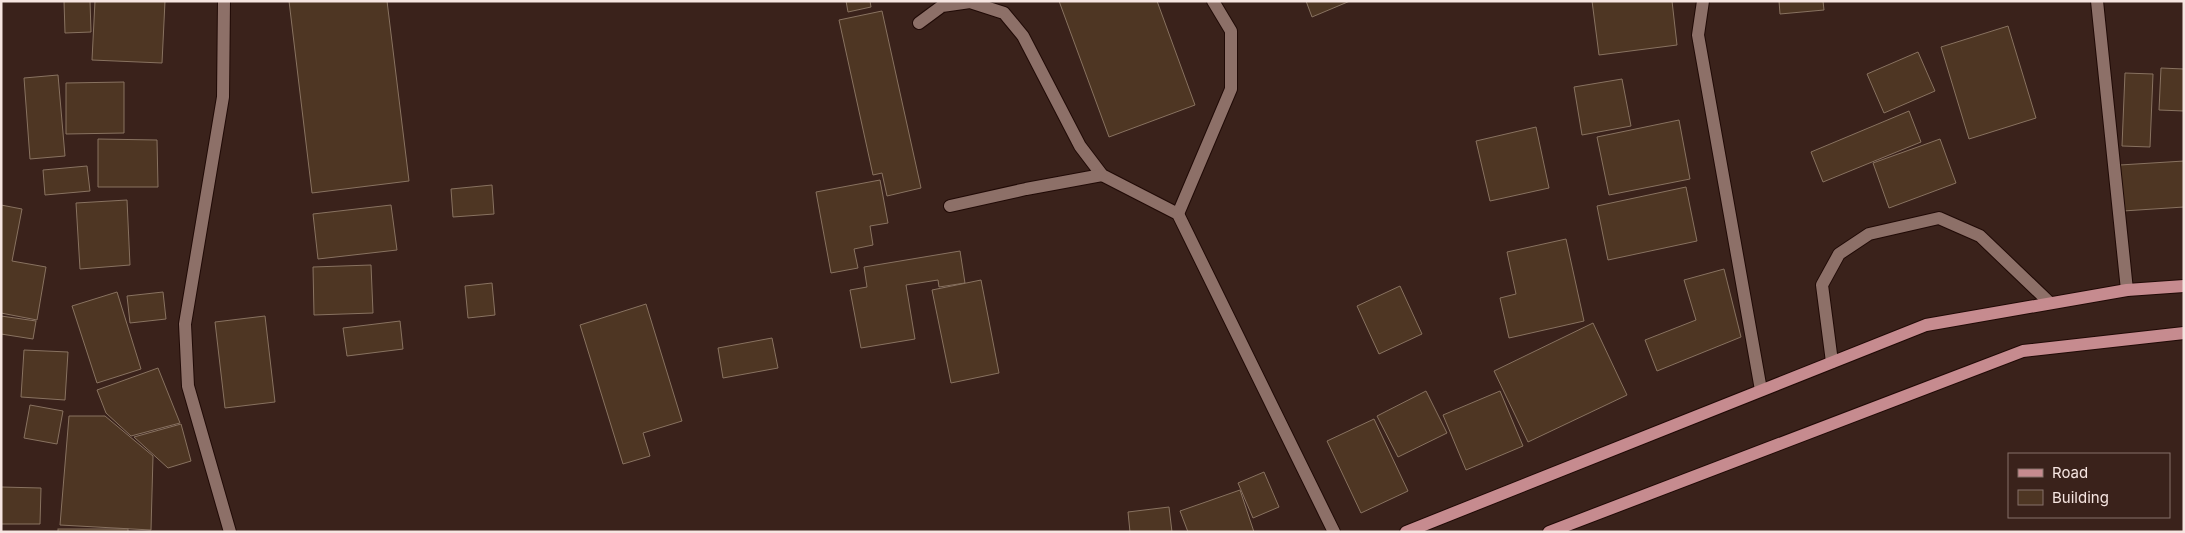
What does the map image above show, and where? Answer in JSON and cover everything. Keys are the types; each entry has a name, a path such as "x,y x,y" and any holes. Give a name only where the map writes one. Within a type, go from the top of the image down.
{"main road":[{"path":"1406,532 1926,325 2127,290 2184,286"},
{"path":"1549,532 2023,351 2184,332"}],"street":[{"path":"224,1 223,97 185,324 188,386 230,532"},
{"path":"1178,214 1231,89 1230,31 1213,1"},
{"path":"1703,1 1698,36 1761,390"},
{"path":"2097,1 2127,290"},
{"path":"919,24 942,6 970,2 1004,13 1023,36 1080,146 1102,175 1178,214 1334,532"},
{"path":"950,206 1102,175"},
{"path":"1832,362 1822,285 1839,254 1869,234 1939,218 1980,236 2050,303"}],"building":[{"path":"64,1 90,1 91,32 65,33"},
{"path":"95,1 165,1 162,63 92,60"},
{"path":"289,1 387,1 409,181 312,193"},
{"path":"846,1 870,1 871,7 848,12"},
{"path":"1059,1 1157,1 1195,105 1109,137"},
{"path":"1306,1 1350,1 1312,17"},
{"path":"1592,1 1672,1 1677,45 1599,55"},
{"path":"1779,1 1823,1 1824,10 1780,14"},
{"path":"882,11 921,188 887,196 882,173 873,175 839,20"},
{"path":"2008,26 2036,118 1969,139 1941,47"},
{"path":"1918,52 1935,91 1884,113 1867,74"},
{"path":"2161,68 2184,69 2184,111 2159,110"},
{"path":"2125,73 2153,74 2150,147 2122,146"},
{"path":"58,75 65,156 30,159 24,78"},
{"path":"1622,79 1631,126 1582,135 1574,87"},
{"path":"124,82 124,133 66,134 66,83"},
{"path":"1909,111 1921,142 1823,182 1811,152"},
{"path":"1679,120 1690,179 1609,195 1597,137"},
{"path":"1536,127 1549,188 1490,201 1476,141"},
{"path":"98,139 157,140 158,187 98,187"},
{"path":"1940,139 1956,183 1889,208 1873,163"},
{"path":"2184,161 2184,207 2123,211 2120,165"},
{"path":"87,166 90,191 45,195 43,170"},
{"path":"880,180 888,223 870,226 873,245 854,249 858,268 831,273 816,192"},
{"path":"492,185 494,214 453,217 451,189"},
{"path":"1686,187 1697,241 1608,260 1597,206"},
{"path":"127,200 130,265 80,269 76,203"},
{"path":"1,205 22,209 12,261 46,267 37,320 1,313"},
{"path":"391,205 397,250 318,259 313,214"},
{"path":"1566,239 1584,321 1509,338 1500,298 1516,294 1507,252"},
{"path":"960,251 965,283 939,287 938,280 906,285 915,339 861,348 850,290 867,287 864,267"},
{"path":"371,265 373,313 314,315 313,267"},
{"path":"1724,269 1741,337 1657,371 1645,340 1696,320 1684,280"},
{"path":"981,280 999,373 951,383 932,290"},
{"path":"492,283 495,315 468,318 465,286"},
{"path":"1400,286 1422,334 1379,354 1357,306"},
{"path":"117,292 141,369 97,383 72,306"},
{"path":"163,292 166,319 130,323 127,296"},
{"path":"646,304 682,421 643,433 650,456 623,464 580,325"},
{"path":"1,316 36,321 33,339 1,334"},
{"path":"265,316 275,402 225,408 215,322"},
{"path":"400,321 403,349 347,356 343,328"},
{"path":"1593,323 1627,395 1528,442 1494,371"},
{"path":"772,338 778,368 723,378 718,348"},
{"path":"24,350 68,352 65,400 21,397"},
{"path":"158,368 180,423 131,436 106,413 97,390"},
{"path":"1426,391 1447,433 1398,457 1377,416"},
{"path":"1500,391 1523,446 1466,470 1443,415"},
{"path":"30,405 63,411 57,444 24,438"},
{"path":"69,416 105,416 153,456 151,530 60,525"},
{"path":"1374,419 1408,491 1361,513 1327,441"},
{"path":"181,424 191,461 168,468 134,437"},
{"path":"1264,472 1279,507 1253,518 1238,483"},
{"path":"1,487 41,488 40,524 1,524"},
{"path":"1240,490 1254,532 1188,532 1180,511"},
{"path":"1169,507 1172,532 1130,532 1128,512"},
{"path":"58,529 128,529 128,532 58,532"}]}
